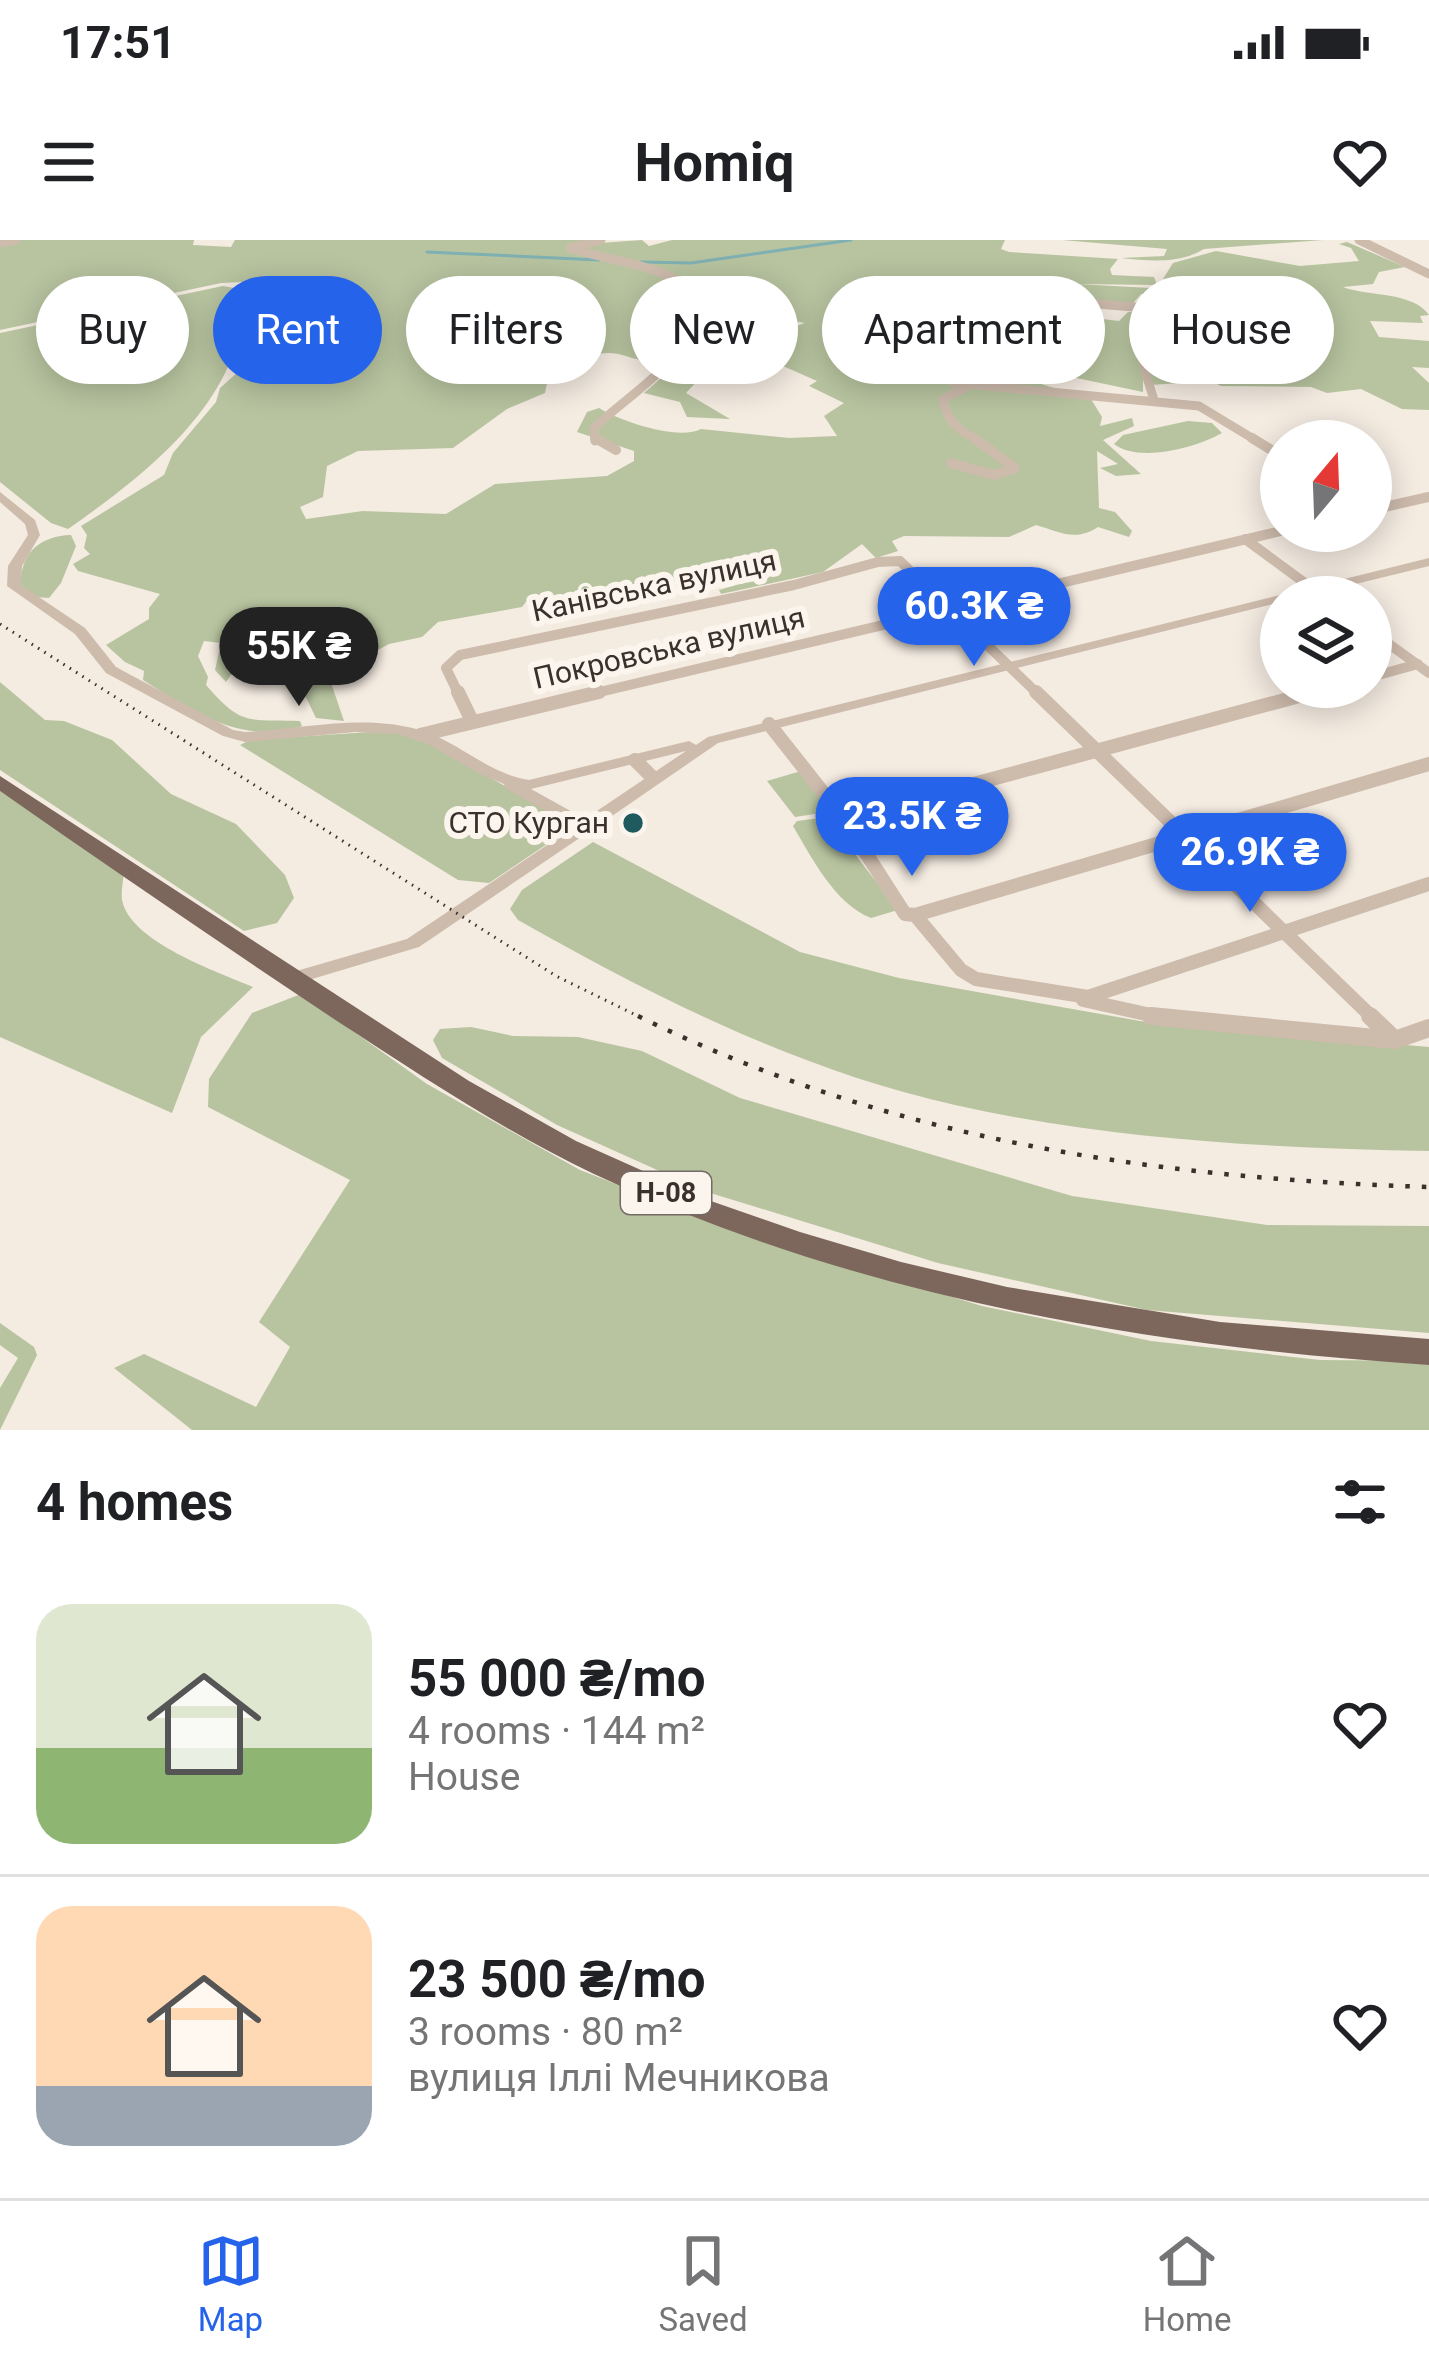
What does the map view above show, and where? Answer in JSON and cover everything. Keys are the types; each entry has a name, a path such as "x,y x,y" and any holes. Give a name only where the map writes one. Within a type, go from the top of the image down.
{"main road":[{"name":"Н-08","path":"0,782 457,1087 599,1164 809,1244 932,1282 1149,1327 1303,1346 1429,1352"}],"street":[{"path":"0,243 16,240"},
{"path":"601,240 570,248 670,276 694,294 699,308 696,328 681,351 594,428 592,438 616,450"},
{"path":"1359,240 1429,274"},
{"path":"1105,305 1146,308 1143,350 1147,392 1154,400"},
{"path":"959,384 1199,406 1260,443"},
{"path":"951,463 994,475 1015,468 1010,459 958,429 944,412 943,399 967,387"},
{"path":"0,496 32,523 34,535 14,566 14,586 80,631 111,670 206,723 245,737 390,729 419,735 588,828"},
{"path":"1392,505 1429,496"},
{"name":"Покровська вулиця","path":"419,735 1260,536"},
{"path":"1245,539 1295,576"},
{"name":"Канівська вулиця","path":"471,719 446,668 450,660 890,560 902,563 1395,1040"},
{"path":"1381,576 1429,562"},
{"path":"505,782 529,785 635,760 1260,604"},
{"path":"1392,645 1425,666"},
{"path":"1392,673 1425,666"},
{"path":"844,819 1260,707"},
{"path":"770,724 844,819 905,914 915,915 1429,764"},
{"path":"292,979 413,943 713,740"},
{"path":"635,760 652,778"},
{"path":"1080,997 1429,884"},
{"path":"915,915 961,970 976,979 1080,997 1158,1018 1395,1040 1429,1028"}],"green space":[{"path":"20,240 194,240 193,245 231,247 235,240 593,240 586,244 642,240 649,246 672,240 1005,240 1001,249 1009,252 1118,259 1110,269 1112,275 1133,276 1129,276 1129,285 1105,284 1105,276 822,276 822,384 1041,384 1091,399 1102,417 1100,426 1132,418 1134,426 1103,440 1141,474 1116,476 1100,468 1118,464 1097,451 1099,508 1115,512 1132,531 1129,537 1098,527 1075,535 1036,525 1009,537 904,536 892,541 898,551 876,558 862,544 823,572 721,594 719,590 754,580 720,579 666,593 625,583 614,585 600,603 573,607 529,598 522,607 438,622 422,637 389,644 349,666 328,659 325,665 344,721 316,718 277,638 261,641 264,663 242,659 226,682 215,670 221,643 204,641 198,656 208,677 206,685 229,708 247,718 300,721 302,726 259,732 218,722 180,703 143,680 144,671 106,645 149,619 149,608 160,594 78,571 73,564 90,554 84,548 87,535 81,526 164,475 173,453 216,402 224,384 382,384 382,276 213,276 213,285 189,290 189,276 36,276 36,322 0,330 0,244","holes":["406,276 606,276 606,353 630,357 630,276 798,276 798,322 805,323 798,325 798,373 817,381 809,386 844,403 824,416 837,436 789,438 701,429 678,433 634,424 599,408 587,412 577,432 634,451 634,461 607,476 495,484 446,514 363,511 306,519 300,507 323,497 327,466 358,451 453,448 507,409 545,393 547,384 406,384"]},
{"path":"1062,240 1323,240 1204,249 1185,257 1153,260 1121,258 1164,256 1167,249"},
{"path":"1347,242 1405,267 1379,272 1373,284 1343,287 1401,298 1429,315 1420,316 1423,323 1370,321 1379,337 1429,341 1429,368 1412,367 1429,383 1429,410 1402,409 1361,389 1327,393 1311,387 1217,384 1334,384 1334,276 1165,276 1173,263 1216,251 1300,266 1359,261 1351,248 1339,244"},
{"path":"1105,286 1129,287 1128,309 1105,305"},
{"path":"213,288 213,384 218,384 210,398 187,429 130,483 68,529 51,523 0,482 0,333 36,325 36,384 189,384 189,293"},
{"path":"1129,312 1129,384 1143,384 1143,392 1105,384 1105,319 1119,321"},
{"path":"654,384 694,384 686,393 730,419 687,417 680,402 644,393"},
{"path":"1188,421 1212,423 1222,433 1198,444 1152,453 1114,444 1123,435"},
{"path":"71,535 76,546 61,583 49,598 36,597 21,585 28,555 50,539"},
{"path":"0,682 45,720 64,721 112,740 171,794 236,824 285,875 294,898 277,923 244,931 0,770"},
{"path":"401,733 426,742 568,821 568,830 489,883 458,880 240,745 250,740"},
{"path":"801,771 828,812 795,817 767,781"},
{"path":"0,791 124,872 122,900 141,929 177,954 253,987 201,1037 172,1113 0,1037"},
{"path":"836,816 854,853 898,910 871,918 846,902 793,826 797,821"},
{"path":"593,842 800,952 899,978 1140,1021 1429,1047 1429,1151 1251,1144 1073,1127 897,1090 785,1052 676,1004 518,920 510,909 522,890"},
{"path":"301,994 427,1084 580,1170 737,1231 982,1306 1151,1341 1320,1360 1429,1361 1429,1430 192,1430 114,1368 144,1354 256,1407 290,1347 259,1322 350,1180 208,1107 209,1079 252,1013"},
{"path":"471,1027 513,1036 578,1037 642,1051 740,1098 1072,1196 1267,1225 1429,1226 1429,1333 1147,1310 938,1263 704,1191 557,1125 442,1058 433,1040 440,1029"},
{"path":"0,1323 34,1347 37,1355 0,1430 0,1388 18,1358 0,1345"}],"waterway":[{"path":"641,262 691,263 851,240"},
{"path":"427,252 599,260"}],"railway":[{"path":"0,624 556,976 644,1019"},
{"path":"638,1016 733,1059 829,1094 1024,1145 1224,1174 1429,1187"}],"place":[{"name":"СТО Курган","path":"633,823"}]}
